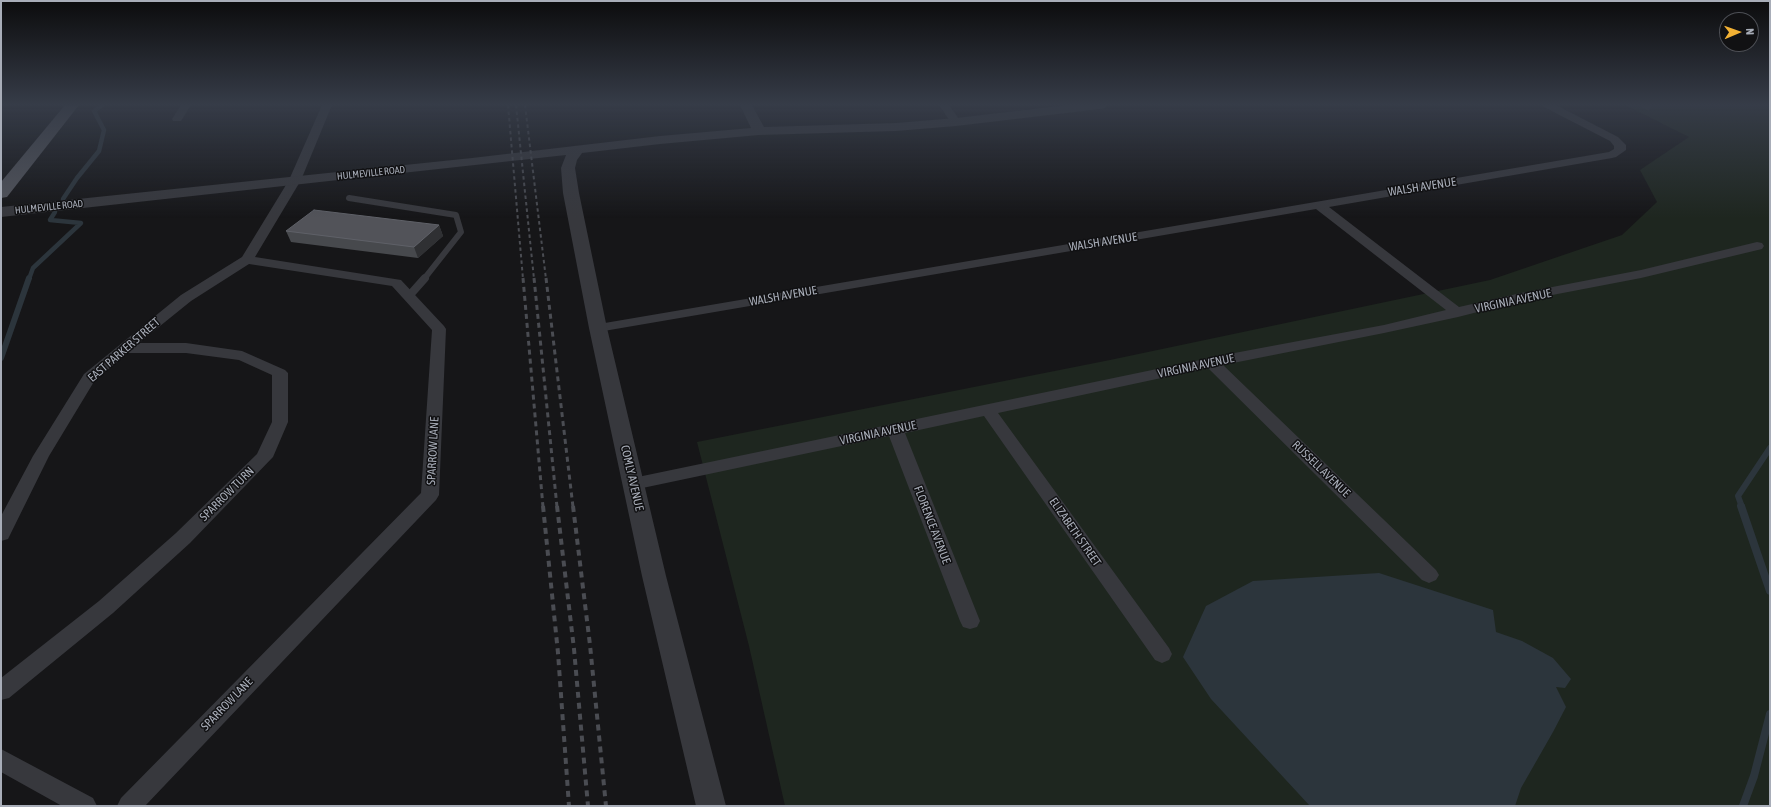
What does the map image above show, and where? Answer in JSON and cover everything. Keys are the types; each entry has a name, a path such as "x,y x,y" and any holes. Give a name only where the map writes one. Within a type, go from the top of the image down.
{"main road":[{"path":"1,193 42,143"}],"street":[{"path":"247,260 295,180 310,143"},
{"name":"HULMEVILLE ROAD","path":"1,212 647,143"},
{"name":"WALSH AVENUE","path":"598,328 1608,155 1620,150 1620,144 1618,143"},
{"name":"COMLY AVENUE","path":"577,150 570,160 568,168 571,193 598,328 654,576 711,806"},
{"path":"1318,205 1458,313"},
{"name":"VIRGINIA AVENUE","path":"633,484 1458,313 1521,297 1641,274 1757,246"},
{"name":"SPARROW LANE","path":"129,806 430,495 440,329 396,283 247,260"},
{"name":"EAST PARKER STREET","path":"1,534 41,456 89,378 186,298 247,260"},
{"name":"SPARROW TURN","path":"1,691 106,607 183,538 264,457 280,422 280,373 242,356 186,348 124,348"},
{"name":"RUSSELL AVENUE","path":"1212,363 1429,575"},
{"name":"ELIZABETH STREET","path":"988,410 1162,654"},
{"name":"FLORENCE AVENUE","path":"895,429 970,621"},
{"path":"1,760 84,806"}],"lane":[{"path":"349,198 456,215 461,232 438,263 409,296"}],"shaded area":[{"path":"1681,143 1770,143 1770,806 785,806 749,646 697,442 1110,360 1490,280 1622,235 1657,202 1640,170"},
{"path":"1379,573 1493,610 1496,632 1522,641 1553,658 1571,679 1565,688 1556,687 1566,707 1521,788 1515,806 1310,806 1211,699 1183,657 1206,606 1253,581"}],"building":[{"path":"314,210 439,225 414,247 286,231"}],"waterway":[{"path":"63,199 77,178 99,151 101,143"},
{"path":"29,279 33,268 81,223 50,220 55,212"},
{"path":"1,358 29,278"},
{"path":"1742,507 1738,496 1770,448"},
{"path":"1741,506 1770,591"},
{"path":"1743,806 1754,776 1770,714"}],"railway":[{"path":"511,143 523,279"},
{"path":"520,143 534,279"},
{"path":"530,143 546,279"},
{"path":"523,278 543,507"},
{"path":"534,278 557,507"},
{"path":"546,278 573,507"},
{"path":"543,506 558,653 569,806"},
{"path":"557,506 574,649 588,806"},
{"path":"573,506 590,645 606,806"}]}
